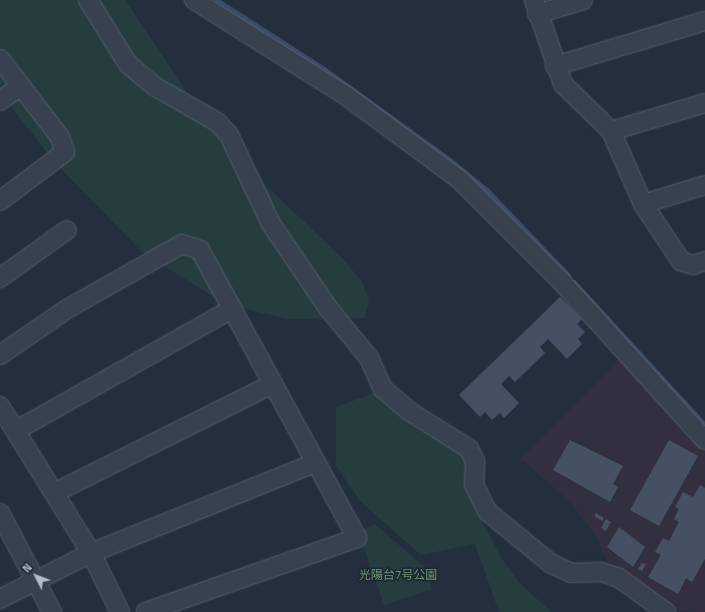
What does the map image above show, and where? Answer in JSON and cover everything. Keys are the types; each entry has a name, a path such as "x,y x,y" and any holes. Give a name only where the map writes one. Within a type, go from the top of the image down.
{"street":[{"path":"88,0 128,64 154,86 217,122 229,135 271,224 328,308 370,358 383,389 408,411 469,449 475,461 474,485 488,512 550,563 572,573 600,572 619,578 666,612"},
{"path":"194,0 348,97 459,179 560,280 705,440"},
{"path":"583,0 536,7 555,66 573,96 611,131 643,204 681,261 693,265 705,261"},
{"path":"555,66 705,21"},
{"path":"0,59 60,136 65,152 0,201"},
{"path":"0,101 21,86"},
{"path":"611,131 705,103"},
{"path":"643,204 705,185"},
{"path":"0,278 67,230"},
{"path":"0,355 67,309 182,244 200,250 357,538 146,612"},
{"path":"17,430 232,309"},
{"path":"56,492 273,384"},
{"path":"0,406 56,492 91,553 120,612"},
{"path":"0,598 91,553 315,463"},
{"path":"0,514 38,580 52,612"}],"shaded area":[{"path":"622,358 705,447 705,612 675,611 609,566 597,537 567,499 521,459"}],"green space":[{"path":"0,0 125,0 220,141 344,260 363,283 369,301 365,318 288,319 225,304 142,252 56,164 0,93"},
{"path":"374,393 463,449 474,506 502,559 519,582 551,612 499,612 475,544 421,555 361,502 336,466 336,407"},
{"name":"光陽台7号公園","path":"375,524 423,566 432,589 384,605 358,532"}],"building":[{"path":"560,297 582,319 577,324 585,332 578,339 582,344 567,359 548,339 540,347 545,353 515,382 509,376 501,384 519,403 504,418 500,413 492,420 485,412 480,417 459,395"},
{"path":"570,440 623,466 613,484 618,487 610,502 553,470"},
{"path":"669,440 698,456 659,526 630,510"},
{"path":"700,485 705,488 705,559 692,582 686,578 678,594 648,577 661,555 655,552 663,538 669,541 679,522 674,519 679,509 675,507 683,492 693,497"},
{"path":"596,513 604,518 602,521 594,516"},
{"path":"606,519 611,522 606,531 601,528"},
{"path":"619,527 645,547 633,567 607,547"},
{"path":"642,563 646,564 642,571 638,569"}],"waterway":[{"path":"217,0 327,71 450,160 488,191 568,275"},
{"path":"574,282 705,425"}]}
